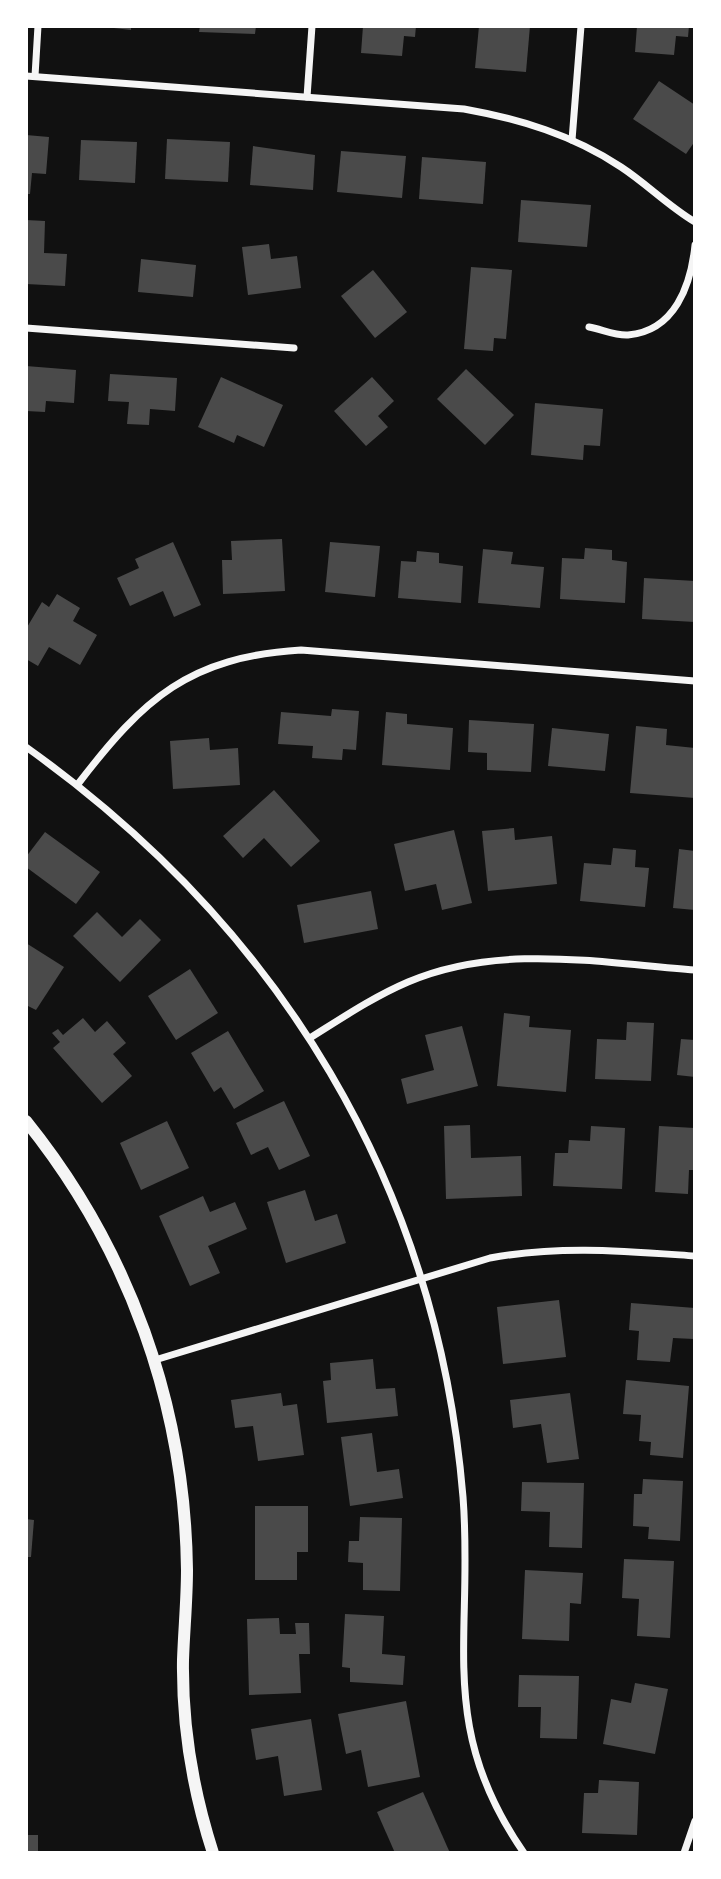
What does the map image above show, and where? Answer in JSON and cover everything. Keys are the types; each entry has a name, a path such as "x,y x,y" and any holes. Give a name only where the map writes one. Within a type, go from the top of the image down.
{"street":[{"path":"38,26 31,76 464,110 529,123 572,140 623,168 695,222"},
{"path":"307,97 312,26"},
{"path":"572,140 581,26"},
{"path":"589,327 627,335 657,326 681,302 692,268 695,245"},
{"path":"26,328 294,348"},
{"path":"78,784 136,714 165,691 196,673 230,660 265,653 302,650 695,681"},
{"path":"26,747 78,784 129,827 200,896 268,977 310,1038 367,1140 397,1208 421,1278 441,1351 455,1425 465,1573 462,1668 464,1709 472,1749 485,1788 504,1824 524,1853"},
{"path":"310,1038 371,1000 410,981 451,968 493,960 536,958 695,970"},
{"path":"26,1121 80,1196 115,1258 155,1360 177,1453 184,1500 187,1571 183,1662 186,1726 195,1789 213,1853"},
{"path":"155,1360 490,1258 533,1250 576,1248 695,1256"},
{"path":"684,1853 695,1821"}],"building":[{"path":"97,26 131,26 131,30"},
{"path":"200,26 256,26 255,34 199,32"},
{"path":"363,26 416,26 415,37 404,36 402,56 361,53"},
{"path":"479,26 530,26 526,72 475,68"},
{"path":"637,26 689,26 688,37 676,36 674,55 635,52"},
{"path":"659,81 695,105 695,141 686,154 633,119"},
{"path":"26,135 49,137 46,174 32,173 30,194 26,194"},
{"path":"167,139 230,142 228,182 165,179"},
{"path":"81,140 137,142 135,183 79,180"},
{"path":"253,146 315,155 313,190 250,185"},
{"path":"341,151 406,156 402,198 337,192"},
{"path":"422,157 486,162 483,204 419,199"},
{"path":"521,200 591,205 587,247 518,242"},
{"path":"26,220 45,221 44,253 67,254 65,286 26,284"},
{"path":"269,244 271,259 297,256 301,288 248,295 242,247"},
{"path":"141,259 196,265 193,297 138,292"},
{"path":"471,267 512,270 506,339 494,338 493,351 464,349"},
{"path":"373,270 407,312 375,338 341,296"},
{"path":"26,366 76,370 74,403 46,401 45,412 26,411"},
{"path":"466,369 514,415 485,445 437,399"},
{"path":"110,374 177,378 175,411 150,409 149,425 127,424 129,402 108,401"},
{"path":"221,377 283,405 264,447 237,435 234,443 198,427"},
{"path":"372,377 394,401 378,416 388,427 366,446 334,411"},
{"path":"535,403 603,409 600,446 584,445 583,460 531,455"},
{"path":"282,539 285,591 223,594 222,560 232,560 231,541"},
{"path":"173,542 201,605 174,617 163,591 130,606 117,578 139,568 135,559"},
{"path":"330,542 380,546 375,597 325,592"},
{"path":"585,548 612,550 612,560 627,562 625,603 560,599 562,558 584,559"},
{"path":"483,549 513,552 511,564 544,567 540,608 478,603"},
{"path":"417,551 439,553 439,563 463,566 461,603 398,598 401,561 416,562"},
{"path":"644,578 695,581 695,622 642,619"},
{"path":"57,594 80,608 73,621 97,635 80,665 49,647 38,666 26,659 26,629 42,602 49,607"},
{"path":"332,709 359,711 356,750 343,749 342,760 312,758 313,746 278,744 281,712 331,716"},
{"path":"386,712 407,714 407,724 453,728 450,770 382,765"},
{"path":"469,720 534,724 531,772 487,770 487,753 468,752"},
{"path":"636,726 667,729 666,745 695,748 695,798 630,793"},
{"path":"552,728 609,734 605,771 548,766"},
{"path":"209,738 210,750 238,748 240,785 173,789 170,741"},
{"path":"274,790 320,841 291,867 264,838 243,858 223,836"},
{"path":"514,828 515,840 552,836 557,884 488,891 482,831"},
{"path":"454,830 472,903 442,910 436,884 405,891 394,844"},
{"path":"45,832 100,872 76,904 26,867 26,857"},
{"path":"613,848 636,850 635,867 649,868 645,907 580,901 584,863 611,865"},
{"path":"679,849 695,851 695,910 673,908"},
{"path":"371,891 378,929 304,943 297,905"},
{"path":"97,912 122,937 140,919 161,940 120,982 73,936"},
{"path":"26,943 64,967 36,1010 26,1005"},
{"path":"190,969 218,1013 176,1040 148,996"},
{"path":"504,1013 530,1016 529,1027 571,1030 566,1092 497,1086"},
{"path":"83,1018 95,1032 107,1021 126,1043 113,1054 132,1076 102,1103 53,1048 60,1042 52,1033 58,1029 63,1035"},
{"path":"627,1022 654,1023 651,1081 595,1079 597,1039 626,1040"},
{"path":"462,1026 478,1086 407,1104 401,1079 434,1070 425,1035"},
{"path":"228,1031 264,1091 234,1109 221,1087 214,1092 191,1053"},
{"path":"681,1039 695,1040 695,1077 677,1075"},
{"path":"284,1101 310,1156 279,1170 268,1147 251,1155 236,1123"},
{"path":"167,1121 189,1168 141,1190 120,1143"},
{"path":"470,1125 471,1158 521,1156 522,1196 446,1199 444,1126"},
{"path":"591,1126 625,1128 622,1189 553,1186 555,1153 568,1153 569,1140 590,1141"},
{"path":"659,1126 695,1128 695,1170 689,1170 688,1194 655,1192"},
{"path":"305,1190 315,1221 337,1214 346,1243 286,1263 267,1202"},
{"path":"203,1196 210,1212 235,1202 247,1229 208,1246 220,1273 190,1286 159,1216"},
{"path":"559,1300 566,1357 503,1364 497,1307"},
{"path":"631,1303 695,1308 694,1339 673,1338 670,1362 637,1360 639,1331 629,1330"},
{"path":"373,1359 376,1389 395,1388 398,1416 327,1423 323,1381 331,1380 330,1363"},
{"path":"626,1380 689,1386 683,1458 650,1455 651,1442 639,1441 641,1415 623,1414"},
{"path":"281,1393 283,1406 297,1404 304,1455 258,1461 253,1426 235,1428 231,1400"},
{"path":"570,1393 579,1459 547,1463 541,1424 513,1428 510,1400"},
{"path":"372,1433 377,1472 399,1469 403,1498 350,1506 341,1437"},
{"path":"643,1479 683,1481 680,1541 648,1539 649,1527 633,1526 634,1494 642,1494"},
{"path":"522,1482 584,1483 582,1548 549,1547 550,1512 521,1511"},
{"path":"255,1506 308,1506 308,1552 297,1552 297,1580 255,1580"},
{"path":"360,1517 402,1518 400,1591 363,1590 363,1563 348,1562 349,1541 359,1541"},
{"path":"26,1519 34,1520 31,1557 26,1557"},
{"path":"624,1559 674,1561 670,1638 637,1636 639,1599 622,1598"},
{"path":"525,1570 583,1573 581,1604 570,1603 569,1641 522,1639"},
{"path":"345,1614 384,1616 382,1654 405,1656 403,1685 350,1682 350,1668 342,1667"},
{"path":"279,1618 280,1634 296,1634 295,1623 309,1623 310,1654 299,1654 301,1693 249,1695 247,1619"},
{"path":"519,1675 579,1676 577,1739 540,1738 541,1707 518,1707"},
{"path":"635,1683 668,1689 655,1754 603,1744 611,1699 631,1703"},
{"path":"406,1701 420,1777 368,1787 361,1750 346,1754 338,1714"},
{"path":"311,1719 322,1790 284,1796 278,1756 256,1760 251,1729"},
{"path":"599,1780 639,1782 637,1835 582,1833 584,1793 598,1793"},
{"path":"423,1792 450,1853 395,1853 377,1812"},
{"path":"26,1835 38,1835 38,1853 26,1853"}]}
